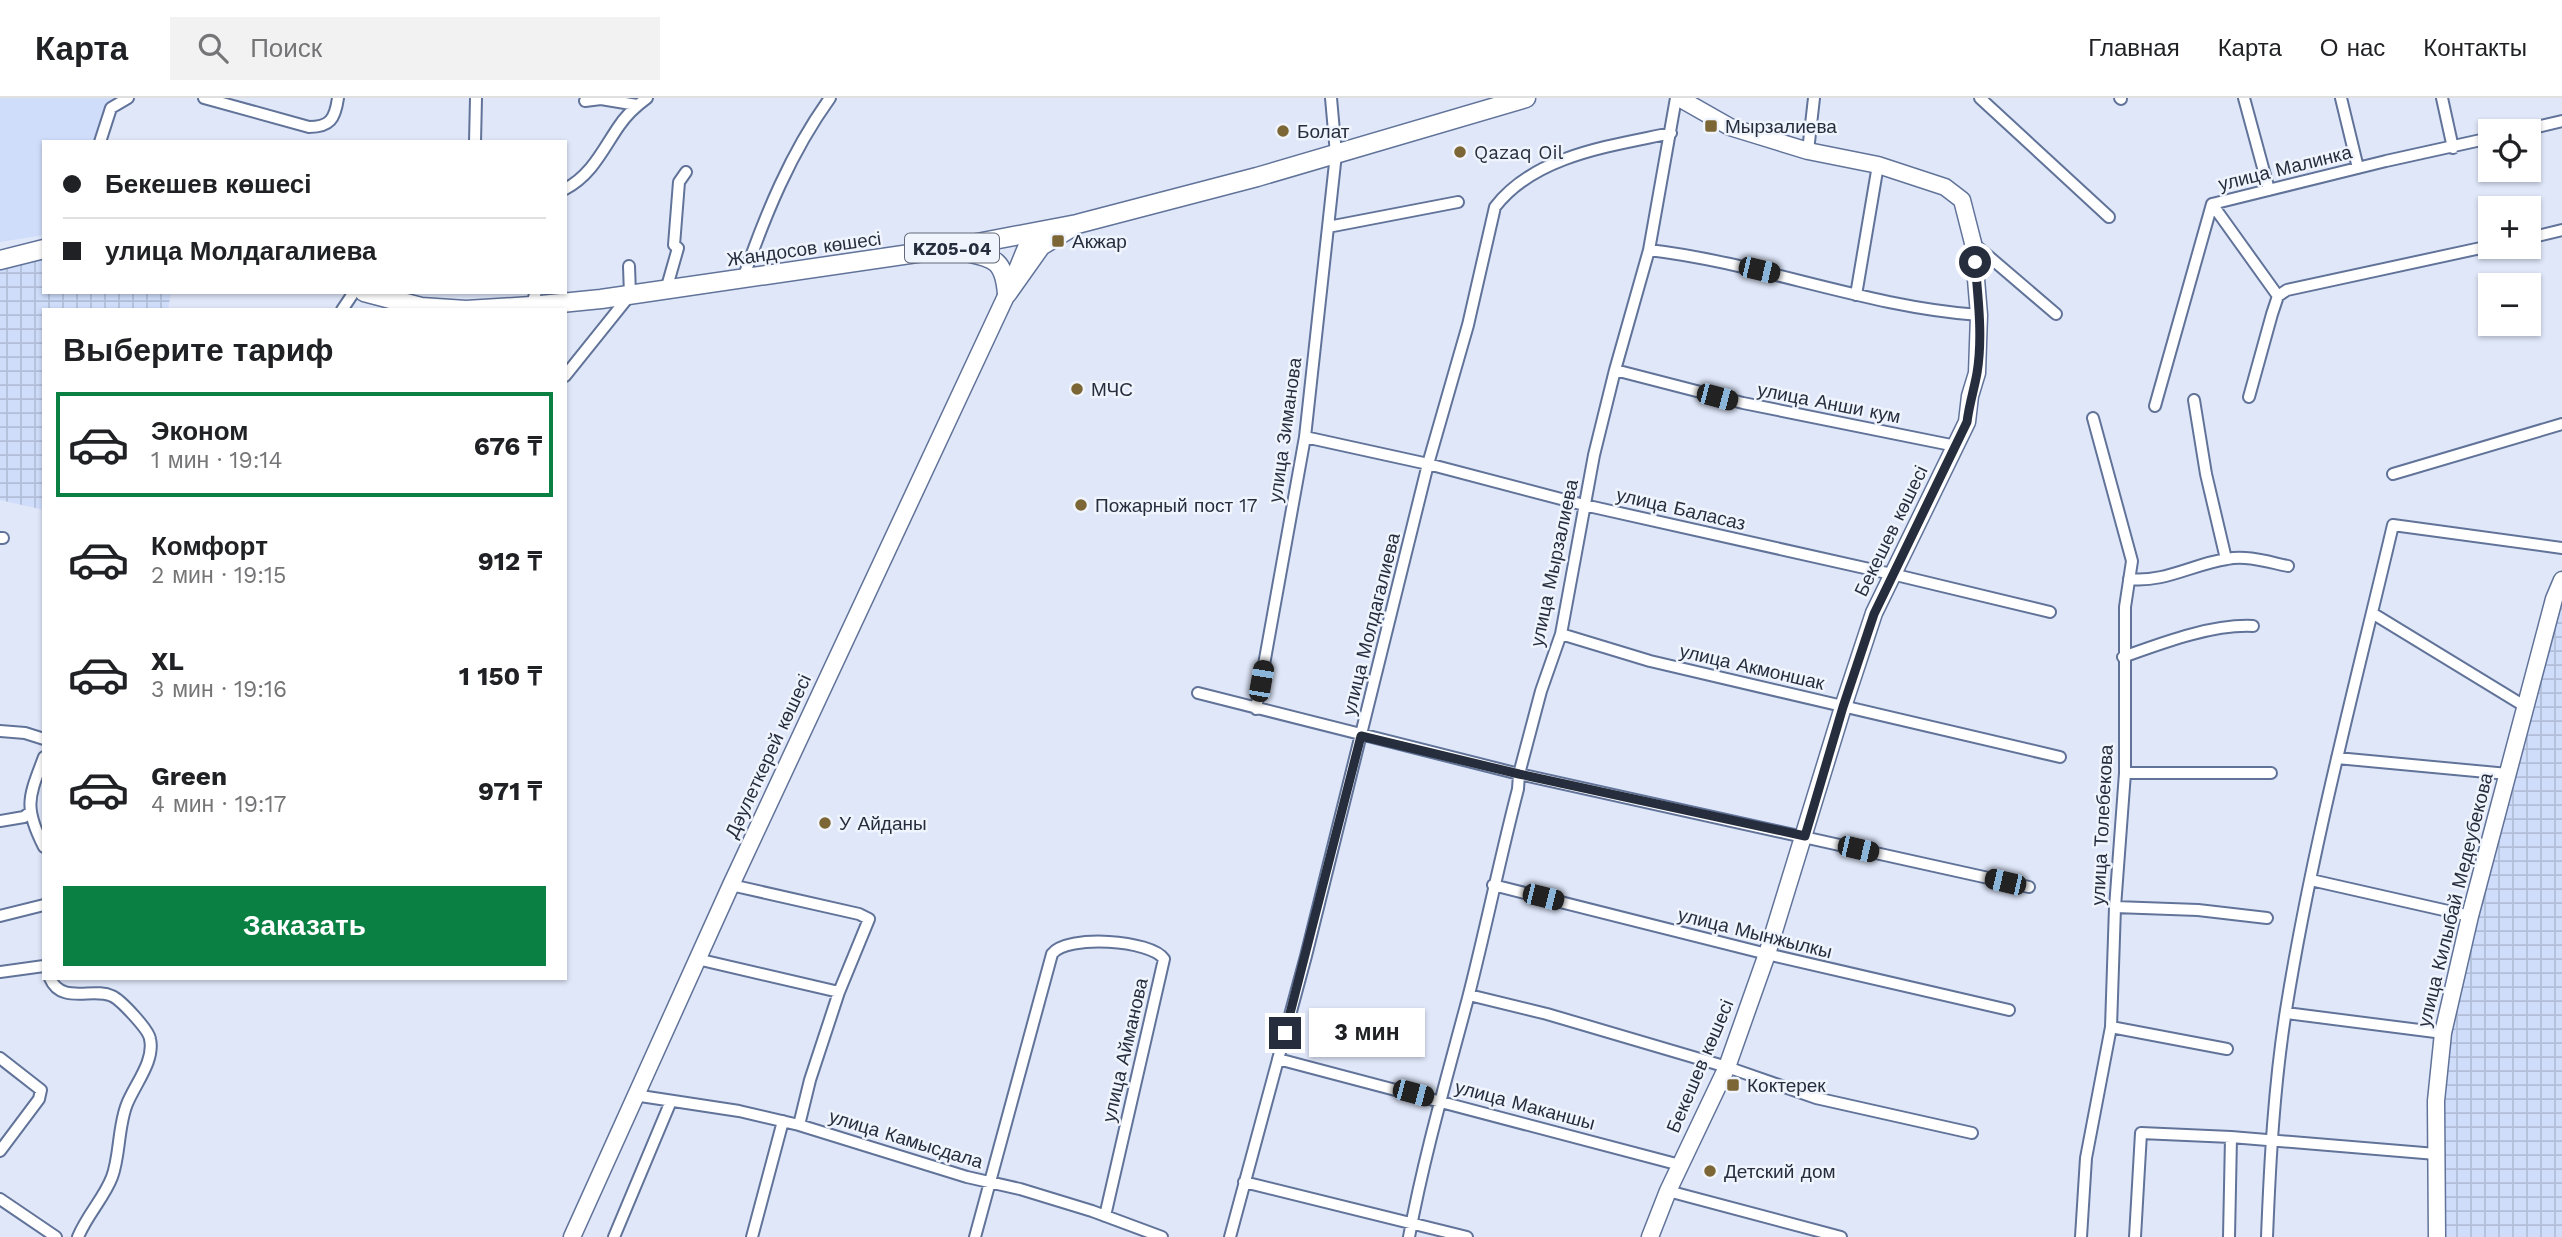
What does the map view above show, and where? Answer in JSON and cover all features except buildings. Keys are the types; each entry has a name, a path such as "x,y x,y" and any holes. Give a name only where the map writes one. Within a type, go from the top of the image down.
{"main road":[{"name":"Жандосов көшесі","path":"462,308 534,299 630,295 951,248 1032,233 1077,224 1336,154 1527,98"},
{"name":"Бекешев көшесі","path":"1650,1237 1668,1191 1727,1067 1807,837 1843,707 1874,614 1967,422 1970,396 1977,373 1979,315 1973,243 1962,200 1945,187 1878,165 1808,151 1730,127 1677,98"},
{"path":"1007,294 1041,246 1077,224"},
{"name":"Дәулеткерей көшесі","path":"572,1237 697,959 1007,294 1032,233"},
{"path":"951,248 992,259 1000,265 1006,276 1007,294"},
{"path":"0,260 42,250"},
{"name":"Жандосов көшесі","path":"388,295 421,307 438,308"},
{"name":"улица Килыбай Медеубекова","path":"2437,1237 2436,1101 2443,1033 2470,916 2554,599 2562,580"}],"street":[{"path":"101,140 111,108 128,98"},
{"path":"204,98 309,127 327,124 336,109 338,98"},
{"path":"475,140 476,98"},
{"path":"567,187 594,164 619,125 647,98"},
{"path":"743,279 760,228 801,142 830,98"},
{"name":"улица Зиманова","path":"1256,709 1305,437 1336,154 1331,98"},
{"name":"улица Мырзалиева","path":"1409,1237 1440,1100 1469,995 1493,884 1518,789 1519,774 1541,691 1561,634 1584,505 1615,369 1649,250 1677,98"},
{"path":"1808,151 1814,98"},
{"path":"1980,98 2109,217"},
{"path":"2244,98 2269,190"},
{"path":"2341,98 2358,168"},
{"path":"2442,98 2453,148"},
{"path":"585,101 601,99 637,105"},
{"path":"2541,126 2562,121"},
{"name":"улица Молдагалиева","path":"1230,1237 1361,736 1428,464 1468,325 1495,207 1502,197 1563,159 1671,133"},
{"name":"улица Малинка","path":"2155,406 2212,204 2478,141"},
{"path":"1856,295 1878,165"},
{"path":"666,290 678,248 674,245 679,183 686,172"},
{"path":"1328,227 1458,202"},
{"path":"2212,204 2278,296"},
{"path":"2541,235 2562,230"},
{"path":"1973,243 2056,314"},
{"path":"2249,397 2278,296 2287,290 2478,249"},
{"path":"1649,250 1688,254 1936,312 1979,315"},
{"path":"567,374 630,295 629,266"},
{"name":"улица Анши кум","path":"1615,369 1743,403 1956,446"},
{"path":"2194,400 2206,474 2225,559"},
{"name":"улица Толебекова","path":"2081,1237 2086,1158 2111,1027 2115,907 2124,774 2125,607 2132,561 2093,418"},
{"path":"2393,474 2562,424"},
{"name":"улица Баласаз","path":"1305,437 1428,464 1584,505 2050,612"},
{"path":"2267,1237 2271,1141 2286,1013 2337,758 2393,525 2562,548"},
{"path":"2129,579 2146,581 2162,578 2225,559 2239,558 2288,566"},
{"path":"2372,613 2526,707"},
{"path":"2123,657 2163,643 2235,625 2253,626"},
{"name":"улица Акмоншак","path":"1561,634 1650,662 2060,757"},
{"path":"1198,694 1519,774 2029,887"},
{"path":"0,731 25,733 42,738"},
{"path":"2337,758 2508,774"},
{"path":"42,762 30,794 30,812 42,842"},
{"path":"2124,774 2271,773"},
{"path":"0,821 24,817 30,812"},
{"path":"2311,880 2470,916"},
{"name":"улица Мынжылкы","path":"1493,884 1767,954 2009,1010"},
{"path":"731,886 859,914 869,919 839,992 810,1080 799,1125"},
{"path":"0,916 42,906"},
{"path":"2115,907 2198,910 2266,918"},
{"name":"улица Айманова","path":"989,1182 1055,950 1076,943 1100,941 1151,950 1164,957 1105,1216"},
{"path":"697,959 839,992"},
{"path":"0,972 42,967"},
{"path":"52,980 59,990 115,997 150,1037 151,1049 146,1065 126,1105 112,1176 78,1237"},
{"path":"1469,995 1547,1014 1727,1067 1816,1098 1972,1133"},
{"path":"2286,1013 2443,1033"},
{"path":"2111,1027 2227,1049"},
{"path":"0,1058 41,1090 39,1099 0,1151"},
{"name":"улица Маканшы","path":"1278,1059 1680,1165"},
{"name":"улица Камысдала","path":"635,1095 739,1111 799,1125 967,1177 1020,1189 1162,1237"},
{"path":"614,1237 671,1101"},
{"path":"752,1237 783,1121"},
{"path":"2135,1237 2141,1133 2231,1137 2436,1154"},
{"path":"2229,1237 2231,1137"},
{"path":"975,1237 989,1182"},
{"path":"1244,1182 1467,1237"},
{"path":"1668,1191 1841,1237"},
{"path":"0,1199 56,1237"}],"shaded area":[{"path":"0,98 115,98 101,140 42,140 42,235 0,242"},
{"path":"42,250 42,294 171,294 168,308 42,308 42,510 0,500 0,260"},
{"path":"2562,588 2562,1237 2441,1237 2441,1128 2451,1031 2468,953 2535,706 2550,630"}],"place":[{"name":"Мырзалиева","path":"1711,126"},
{"name":"Болат","path":"1283,131"},
{"name":"Qazaq Oil","path":"1460,152"},
{"name":"Акжар","path":"1058,241"},
{"name":"МЧС","path":"1077,389"},
{"name":"Пожарный пост 17","path":"1081,505"},
{"name":"У Айданы","path":"825,823"},
{"name":"Коктерек","path":"1733,1085"},
{"name":"Детский дом","path":"1710,1171"}],"route":[{"path":"1285,1033 1361,736 1519,774 1805,836 1874,614 1967,422 1979,348 1975,262"}]}
